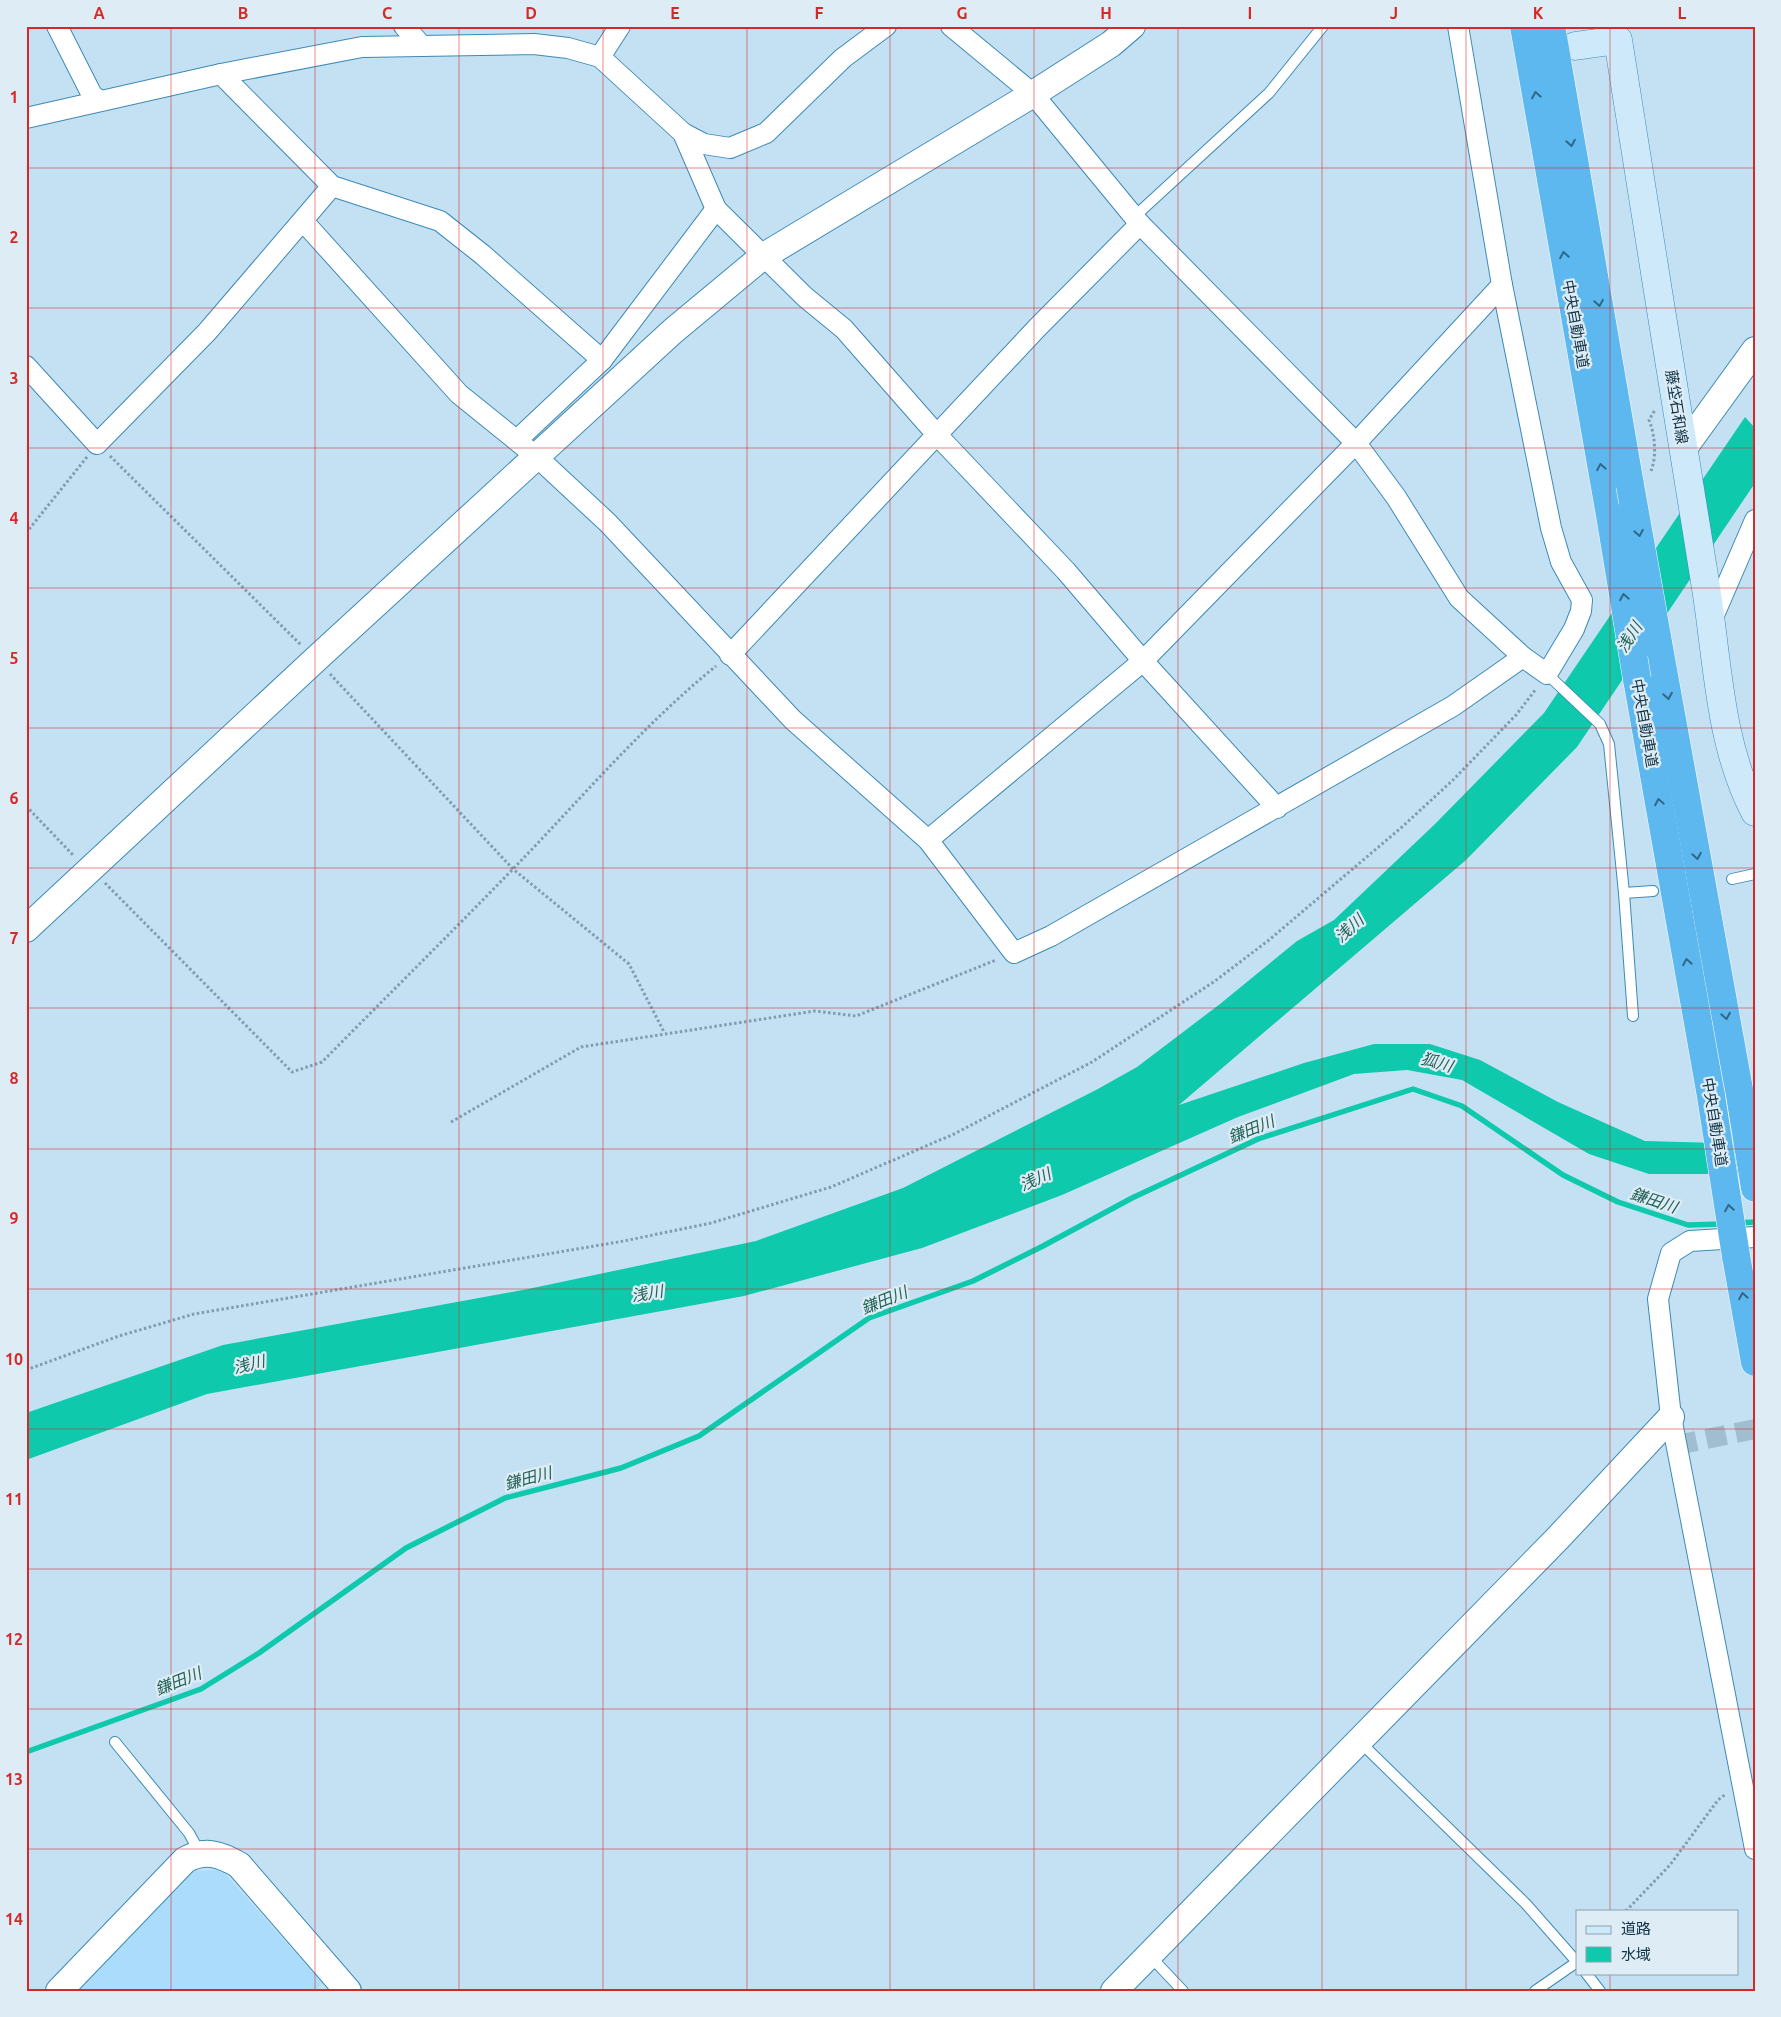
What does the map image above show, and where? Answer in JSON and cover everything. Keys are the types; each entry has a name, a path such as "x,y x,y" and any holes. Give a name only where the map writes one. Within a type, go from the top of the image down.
{"highway":[{"name":"中央自動車道","path":"1524,26 1711,1096 1746,1247 1755,1362"},
{"name":"中央自動車道","path":"1551,26 1630,485 1740,1095 1755,1188"}],"main road":[{"name":"藤垈石和線","path":"1575,46 1617,33 1705,582 1726,732 1736,772 1755,812"}],"street":[{"path":"57,26 92,95 100,101"},
{"path":"404,26 422,46"},
{"path":"600,57 620,26"},
{"path":"26,118 221,74 362,47 534,44 568,48 600,57 683,133 704,144 730,148 766,133 842,58 886,26"},
{"path":"951,26 1033,94 1137,220 1356,444 1396,497 1460,598 1523,657 1551,679 1574,629 1581,611 1582,600 1561,562 1551,528 1502,285 1458,26"},
{"path":"26,929 673,331 762,256 1033,94 1111,44 1132,26"},
{"path":"221,74 332,186 440,221 483,255 602,360"},
{"path":"683,133 716,209 805,298 844,330 938,436 1066,571 1143,661 1277,808"},
{"path":"26,366 97,444 207,332 332,186"},
{"path":"517,440 602,360 716,209"},
{"path":"303,220 459,394 537,457 608,523 793,720 928,840 1014,953 1051,936 1454,706 1523,657"},
{"path":"730,655 938,436 1137,220"},
{"path":"928,840 1143,661 1356,444 1502,285"},
{"path":"1684,448 1755,350"},
{"path":"1711,622 1755,520"},
{"path":"1746,1247 1690,1241 1671,1253 1658,1299 1671,1417 1755,1849"},
{"path":"1114,1991 1558,1538 1671,1417"},
{"path":"1741,1782 1755,1767"},
{"path":"59,1991 185,1860 200,1853 224,1856 239,1865 337,1987"}],"lane":[{"path":"1137,220 1269,93 1323,26"},
{"path":"1551,679 1600,724 1609,744 1624,893 1633,1016"},
{"path":"1732,879 1755,874"},
{"path":"1624,893 1653,891"},
{"path":"1359,1741 1526,1904 1576,1961"},
{"path":"114,1742 189,1833 200,1853"},
{"path":"1149,1955 1183,1991"},
{"path":"1535,1991 1576,1963"},
{"path":"1587,1974 1600,1991"}],"path":[{"path":"26,533 97,444 316,659 513,869 628,964 664,1032"},
{"path":"26,806 41,824 77,859 91,868 292,1072 322,1062 513,869 612,764 684,692 730,655"},
{"path":"26,1370 119,1336 194,1314 624,1241 711,1223 831,1187 954,1134 1092,1062 1215,981 1269,940 1402,827 1453,780 1551,679"},
{"path":"451,1122 581,1046 664,1032 815,1011 856,1016 1014,953"},
{"path":"1627,1910 1670,1865 1718,1800 1741,1782"}],"shaded area":[{"path":"222,1870 322,1983 315,1991 77,1991 193,1871"}],"water":[{"path":"1745,417 1755,428 1755,483 1577,747 1466,860 1179,1105 1304,1063 1374,1044 1430,1044 1480,1060 1558,1102 1645,1141 1755,1144 1755,1174 1649,1174 1589,1154 1462,1080 1407,1070 1354,1074 1238,1117 1062,1195 922,1248 744,1296 207,1394 26,1460 26,1413 223,1345 528,1289 756,1241 903,1188 1096,1090 1137,1067 1220,1004 1297,941 1334,920 1435,824 1544,713"}],"waterway":[{"name":"鎌田川","path":"26,1752 201,1689 259,1653 406,1548 505,1498 621,1468 699,1436 869,1318 973,1281 1132,1198 1258,1139 1413,1089 1462,1106 1563,1175 1618,1202 1688,1225 1723,1224"},
{"name":"鎌田川","path":"1737,1223 1755,1222"}],"tunnel":[{"path":"1677,1445 1755,1429"}],"water label":[{"name":"浅川","path":"1629,637"},
{"name":"浅川","path":"1349,928"},
{"name":"狐川","path":"1437,1062"},
{"name":"浅川","path":"1035,1179"},
{"name":"浅川","path":"647,1293"},
{"name":"浅川","path":"249,1364"}]}
